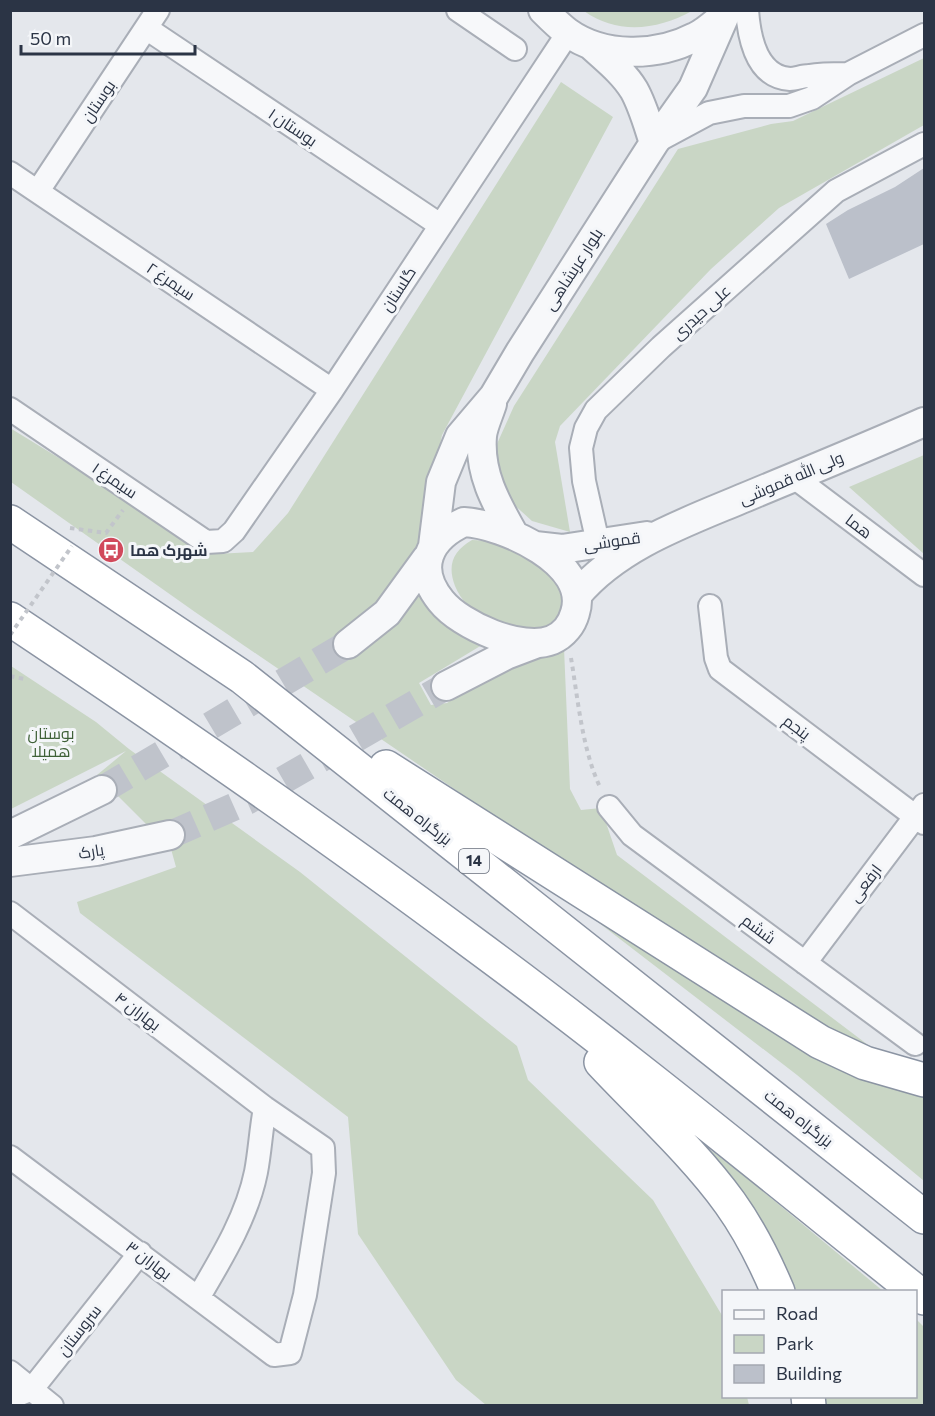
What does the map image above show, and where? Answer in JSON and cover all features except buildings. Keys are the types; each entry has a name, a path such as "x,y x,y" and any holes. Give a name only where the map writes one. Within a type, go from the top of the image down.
{"highway":[{"name":"بزرگراه همت","path":"10,522 242,677 924,1217"},
{"path":"10,619 206,750 471,941 733,1145 914,1290"},
{"path":"242,677 819,1042 865,1063 924,1080"},
{"path":"534,990 691,1156 730,1203 764,1257 777,1290"}],"street":[{"path":"458,10 515,49"},
{"path":"543,10 616,68 633,89 654,143 709,113 744,106 789,106 812,98 848,74 924,35"},
{"path":"579,38 625,52 662,50 696,37 733,12 749,37 756,54 778,77 792,79 848,74"},
{"name":"بلوار عربشاهی","path":"430,552 441,482 460,436 494,396 654,143 693,88 733,12"},
{"name":"بوستان","path":"38,191 152,19"},
{"name":"بوستان ۱","path":"152,19 440,225"},
{"name":"گلستان","path":"223,541 234,531 332,390 440,225 579,38"},
{"name":"علی حیدری","path":"597,543 581,448 586,428 596,410 661,347 836,191 924,144"},
{"name":"سیمرغ ۲","path":"10,173 332,390"},
{"name":"بلوار عربشاهی","path":"494,396 482,434 483,462 491,493 524,540"},
{"name":"سیمرغ ۱","path":"10,409 207,542 223,541"},
{"name":"ولی الله قموشی","path":"658,535 924,422"},
{"name":"هما","path":"794,477 924,574"},
{"path":"348,644 387,613 441,535 464,522 479,523 524,540 555,561 570,576 577,595 577,608 566,629 557,638 506,656 446,686"},
{"name":"قموشی","path":"524,540 562,549 658,535"},
{"name":"قموشی","path":"577,595 601,572 658,535"},
{"path":"430,552 428,572 432,586 442,602 455,613 485,631 508,639 535,644"},
{"name":"پنجم","path":"710,606 716,658 720,669 921,814"},
{"path":"10,835 102,790"},
{"name":"ششم","path":"609,807 632,835 915,1044"},
{"name":"ارفعی","path":"805,963 921,814"},
{"name":"پارک","path":"10,862 96,851 170,835"},
{"name":"بهاران ۴","path":"10,913 265,1108 323,1148 324,1173 305,1294 290,1353"},
{"path":"198,1298 224,1253 246,1203 256,1173 265,1108"},
{"name":"بهاران ۳","path":"10,1157 274,1354 290,1353"},
{"name":"سروستان","path":"10,1398 32,1389 140,1253"},
{"path":"10,1372 52,1406"}],"path":[{"path":"65,527 106,533 135,494"},
{"path":"10,635 72,546"},
{"path":"566,629 580,715 594,775 609,807"}],"green space":[{"path":"584,11 692,11 652,26 624,27 597,19"},
{"path":"924,58 924,125 779,208 711,269 560,426 555,442 570,532 532,521 500,492 496,446 514,406 678,149 771,124 793,121"},
{"path":"561,82 613,117 442,435 418,555 383,605 343,639 342,659 376,636 420,590 424,599 437,614 482,645 419,683 431,705 447,703 512,662 564,648 570,789 581,810 601,808 617,855 876,1051 835,1034 548,853 195,612 11,482 10,428 216,554 253,552 288,513"},
{"path":"924,455 924,554 849,487"},
{"path":"472,540 485,541 508,548 562,579 564,611 552,625 540,632 523,632 490,619 466,603 455,586 452,565 460,549"},
{"name":"بوستان همیلا","path":"11,666 96,722 129,749 300,872 517,1046 528,1080 653,1200 722,1315 722,1398 747,1398 749,1405 486,1405 456,1380 358,1234 348,1117 80,913 77,902 176,867 171,849 97,775 126,751 11,809"},
{"path":"534,873 924,1094 924,1181 797,1075"},
{"path":"651,1104 748,1179 882,1290 791,1290"},
{"path":"917,1320 924,1327 924,1405 823,1405 821,1398 917,1398"}],"tunnel":[{"path":"102,790 348,644"},
{"path":"170,835 247,801 446,686"}],"place":[{"name":"شهرک هما","path":"111,550"}]}
